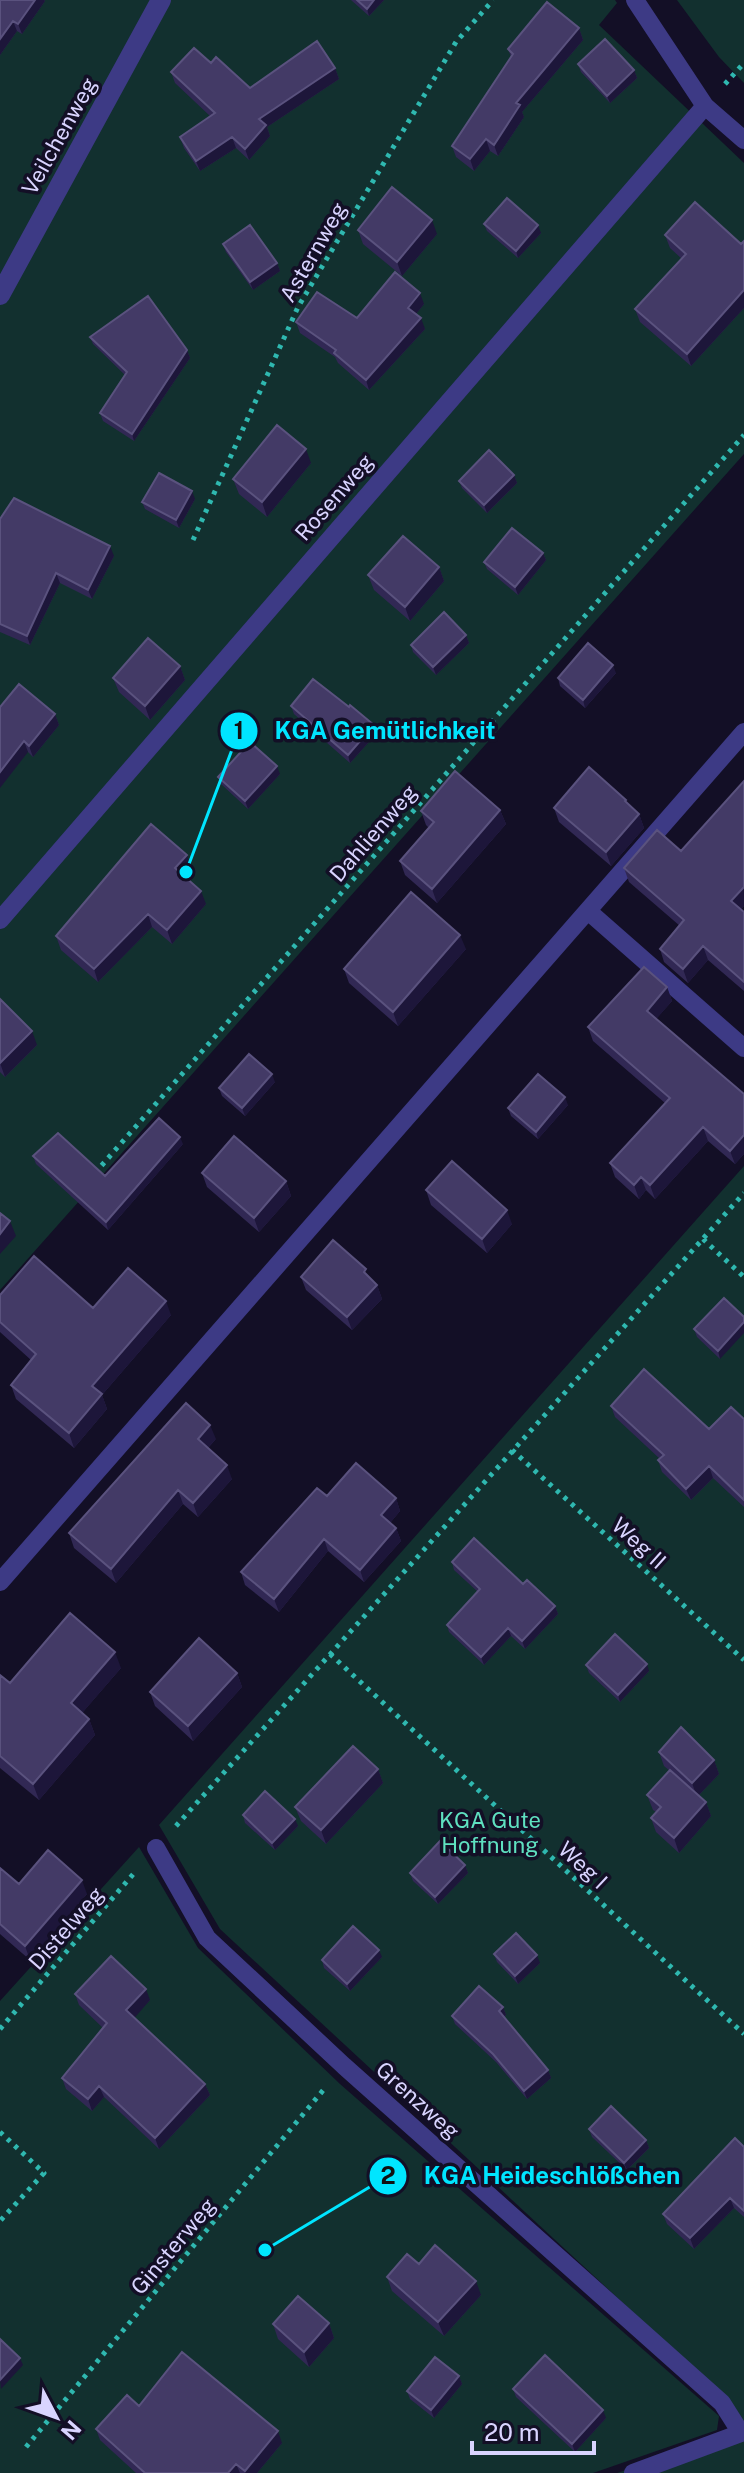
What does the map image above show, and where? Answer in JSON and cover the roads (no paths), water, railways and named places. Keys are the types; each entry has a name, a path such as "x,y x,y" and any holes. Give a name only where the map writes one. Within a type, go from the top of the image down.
{"street":[{"name":"Veilchenweg","path":"0,295 161,0"}],"lane":[{"path":"635,0 705,106 744,140"},
{"name":"Rosenweg","path":"0,920 705,106"},
{"path":"0,1582 744,732"},
{"path":"588,911 744,1048"},
{"name":"Grenzweg","path":"156,1848 207,1938 344,2066 722,2403 743,2433"},
{"path":"633,2473 743,2433"}],"place":[{"name":"KGA Gemütlichkeit","path":"186,872"},
{"name":"KGA Heideschlößchen","path":"265,2250"}],"park label":[{"name":"KGA Gute Hoffnung","path":"490,1832"}]}
